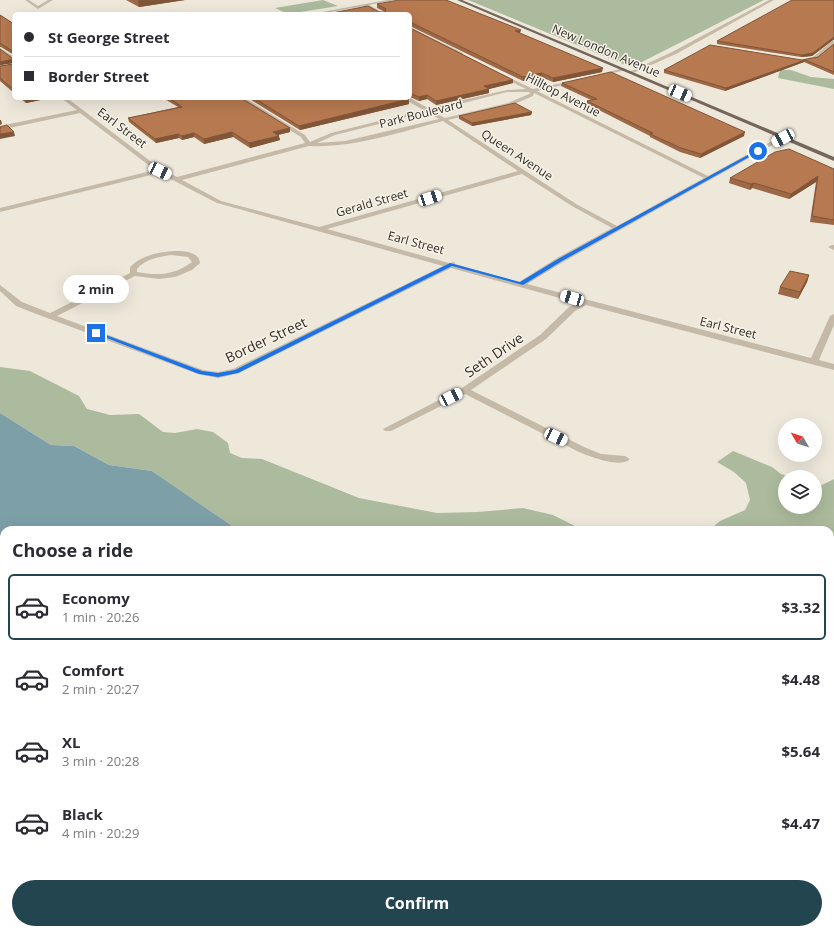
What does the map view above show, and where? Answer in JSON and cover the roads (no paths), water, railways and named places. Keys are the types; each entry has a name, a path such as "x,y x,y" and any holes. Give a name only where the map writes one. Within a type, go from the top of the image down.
{"main road":[{"name":"New London Avenue","path":"459,0 834,159"}],"street":[{"path":"27,0 44,12"},
{"path":"38,8 51,0"},
{"path":"325,12 393,0"},
{"path":"631,72 654,63 772,0"},
{"path":"365,5 379,12"},
{"path":"412,29 470,58"},
{"path":"795,59 808,60 814,58 834,42"},
{"path":"693,43 700,44"},
{"path":"0,49 12,58"},
{"path":"595,76 624,69"},
{"name":"Hilltop Avenue","path":"495,71 708,178"},
{"name":"Park Boulevard","path":"177,179 309,144 333,134 507,91 533,90 581,80"},
{"name":"Park Boulevard","path":"309,144 328,145 345,143 510,104 531,95 533,90"},
{"name":"Earl Street","path":"67,100 160,171 177,179 204,196 219,202 452,264 585,302 834,367"},
{"path":"244,100 303,136 309,144"},
{"name":"Queen Avenue","path":"409,100 443,119 521,172 617,228"},
{"path":"0,128 81,111"},
{"path":"521,284 617,228 783,138"},
{"path":"0,210 160,171"},
{"name":"Gerald Street","path":"322,229 521,172"},
{"path":"51,316 134,274 150,277 167,277 188,270 196,263 196,260 190,255 184,253 171,253 156,256 136,265 133,269 134,274"},
{"name":"Border Street","path":"0,287 19,304 201,372 218,375 236,371 452,264"},
{"name":"Seth Drive","path":"388,429 465,390 543,337 572,309 585,302"},
{"path":"814,361 834,316"},
{"path":"465,390 519,420 592,454 616,460 625,459"}],"water":[{"path":"0,413 51,445 74,446 109,465 152,471 232,526 0,526"}]}
